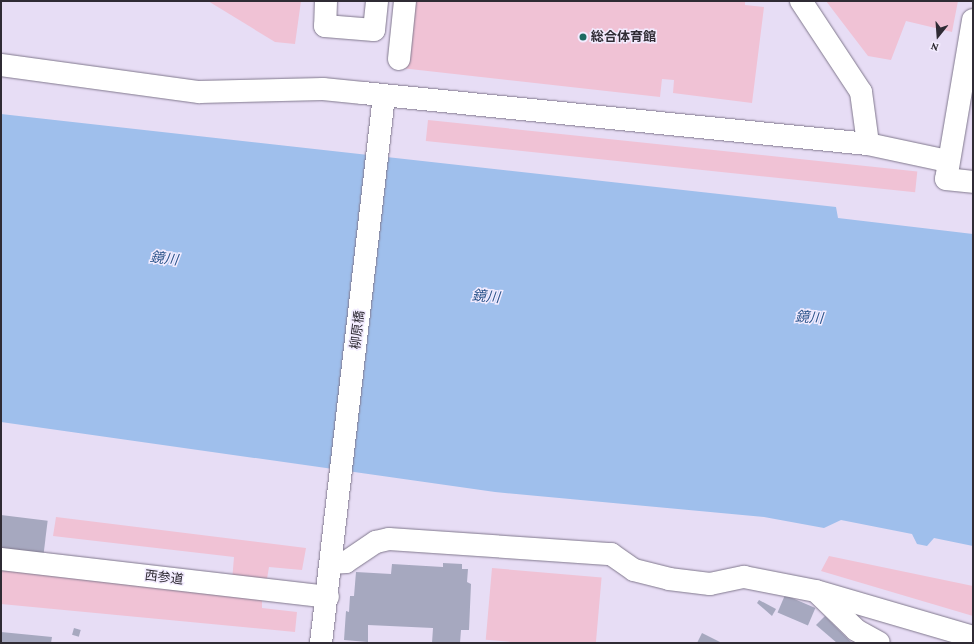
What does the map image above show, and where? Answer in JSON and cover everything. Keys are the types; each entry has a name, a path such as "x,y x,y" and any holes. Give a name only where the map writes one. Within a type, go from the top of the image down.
{"street":[{"path":"326,1 325,26 374,30 377,1"},
{"path":"399,59 405,1"},
{"path":"801,1 861,92 868,144"},
{"path":"972,31 947,161 946,179 973,182"},
{"path":"1,66 199,92 323,89 868,144 947,161"},
{"name":"柳原橋","path":"321,643 328,597 334,532 384,96"},
{"path":"331,563 346,562 376,542 389,539 610,554 634,570 670,579 710,584 744,577 816,591 973,637"},
{"name":"西参道","path":"1,559 328,597"},
{"path":"816,591 856,630 878,643"}],"shaded area":[{"path":"208,1 301,1 295,44 275,42"},
{"name":"総合体育館","path":"409,1 745,1 745,5 764,7 752,103 673,93 674,80 662,79 660,97 401,68"},
{"path":"826,1 958,1 952,32 906,21 891,60 868,56"},
{"path":"428,120 917,171 915,192 426,141"},
{"path":"56,517 306,548 302,570 269,567 266,585 232,581 234,557 53,536"},
{"path":"829,556 973,586 973,616 821,571"},
{"path":"1,565 262,595 262,608 297,612 295,632 1,604"},
{"path":"492,568 602,578 596,643 523,643 486,640"}],"water":[{"name":"鏡川","path":"1,114 836,207 838,218 973,234 973,546 934,538 927,546 917,544 912,534 841,520 824,528 764,517 495,492 1,422"}],"building":[{"path":"1,515 48,521 43,559 1,554"},
{"path":"443,563 462,564 462,569 468,569 467,582 471,584 469,630 461,630 460,643 432,643 433,628 368,625 368,642 344,640 346,611 349,612 350,596 354,596 356,572 391,574 392,564 443,567"},
{"path":"785,595 815,608 808,625 778,612"},
{"path":"759,600 776,609 772,616 757,603"},
{"path":"825,616 851,642 850,643 837,643 816,625"},
{"path":"74,628 81,630 79,637 72,635"},
{"path":"1,632 52,637 51,643 1,643"},
{"path":"702,633 722,643 697,643"}],"place":[{"name":"総合体育館","path":"583,37"}]}
